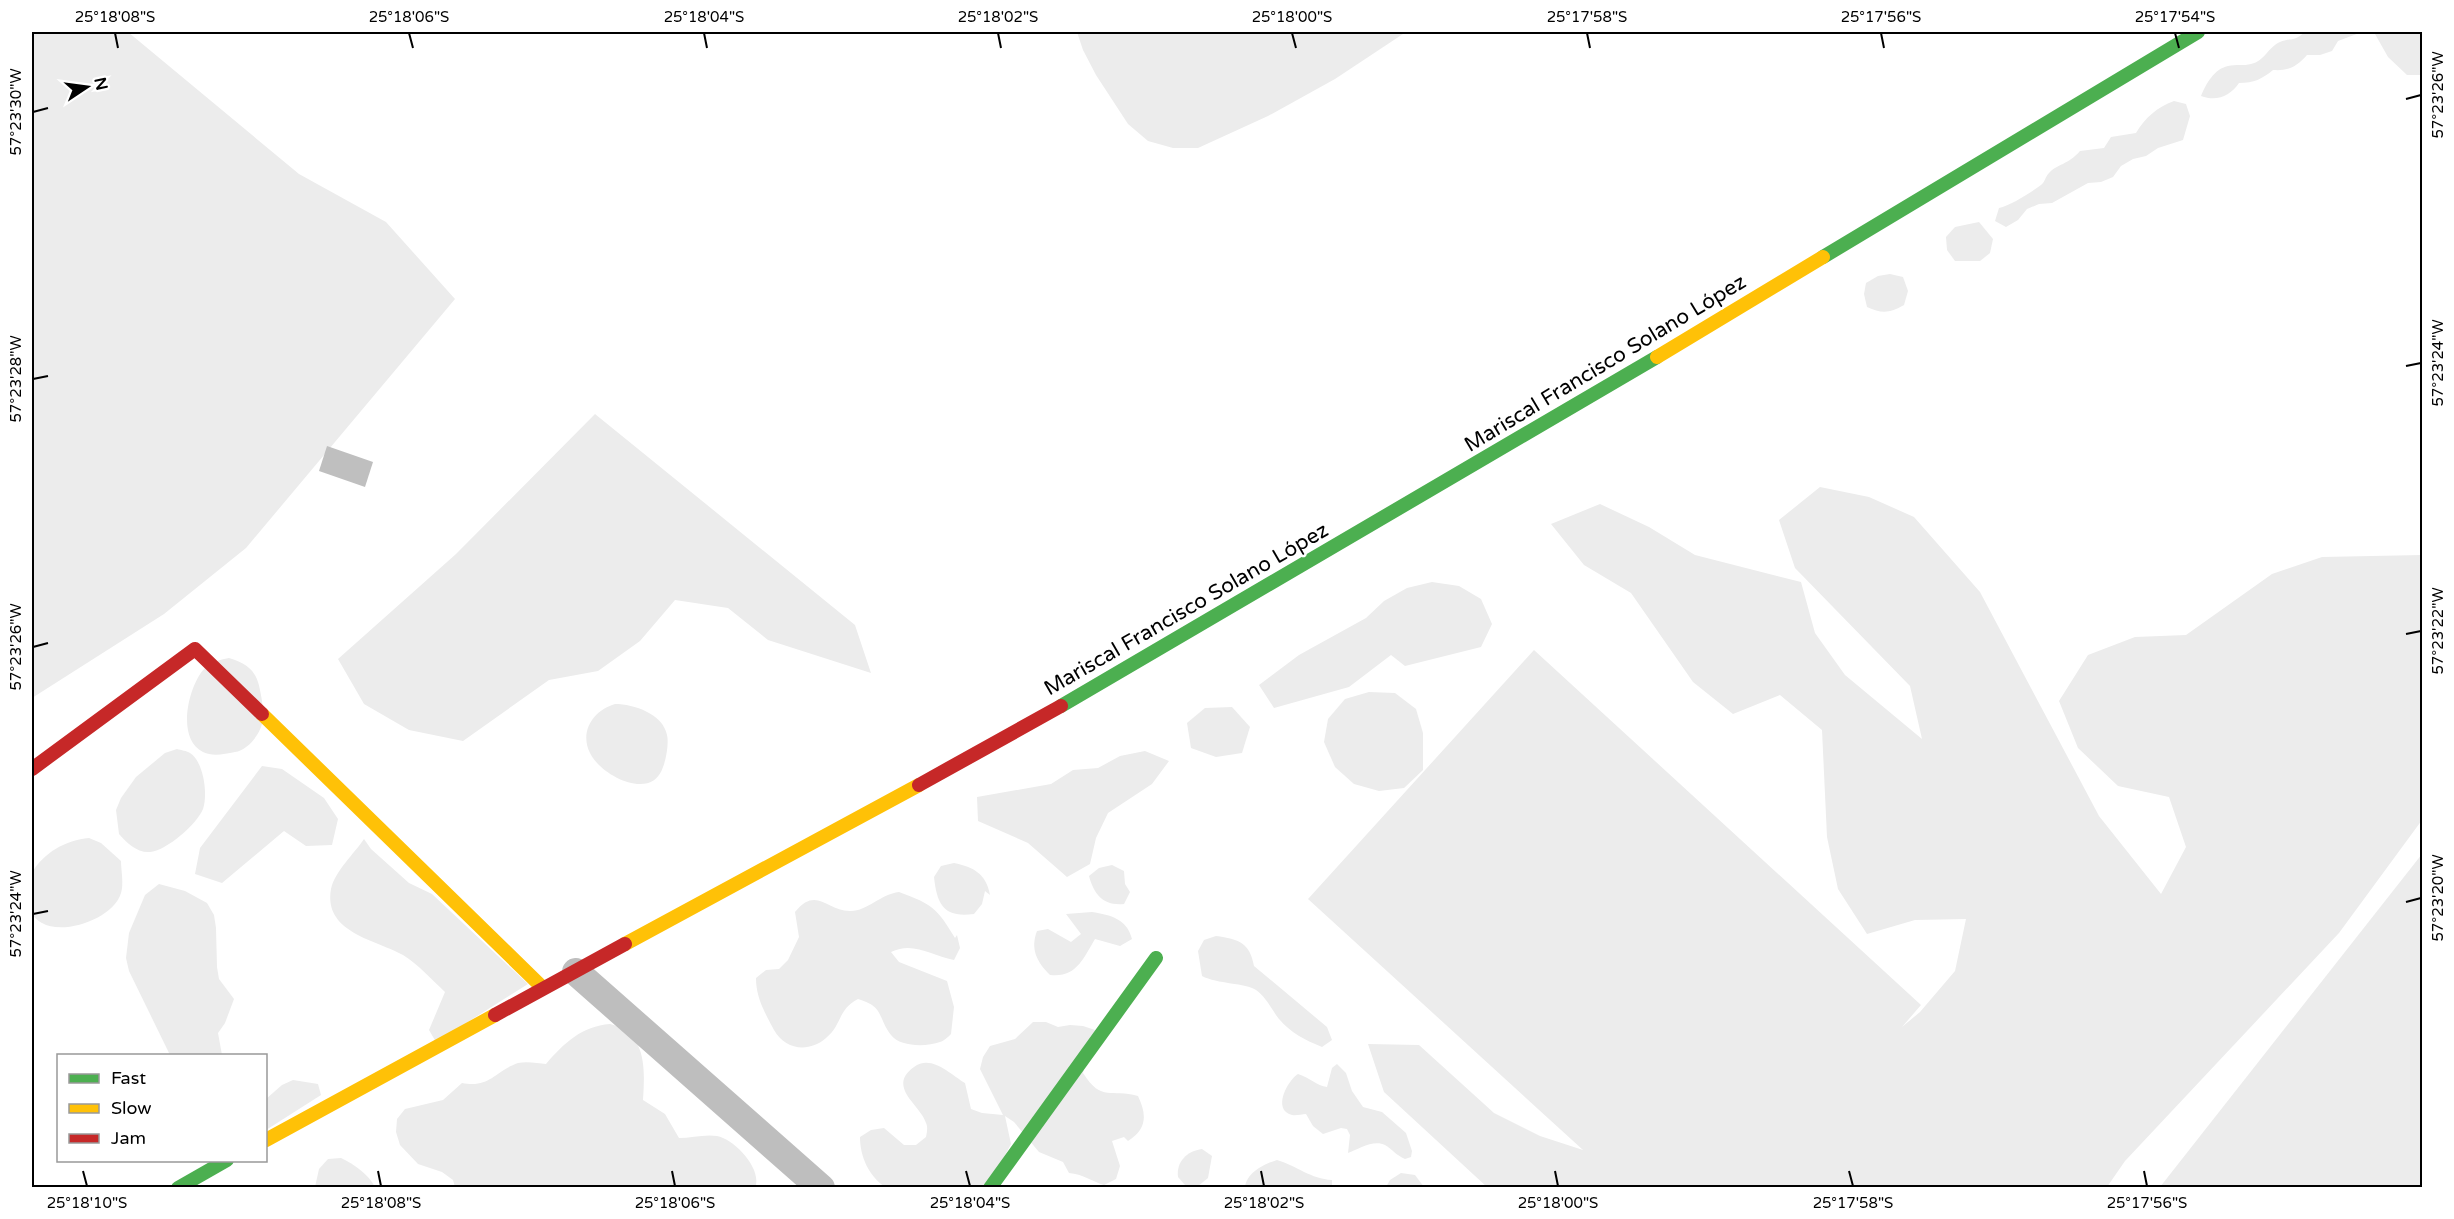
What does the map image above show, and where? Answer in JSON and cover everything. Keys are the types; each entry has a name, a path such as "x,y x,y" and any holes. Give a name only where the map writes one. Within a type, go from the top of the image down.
{"street":[{"name":"Mariscal Francisco Solano López","path":"267,1139 1030,724 1545,424 2198,32"},
{"path":"32,769 195,649 543,988"},
{"path":"990,1188 1156,958"},
{"path":"576,972 821,1188"},
{"path":"178,1188 225,1162"}],"shaded area":[{"path":"32,32 128,32 299,174 386,222 455,299 246,548 164,614 32,698"},
{"path":"1077,32 1406,32 1335,79 1268,116 1198,148 1173,148 1148,141 1128,124 1096,75"},
{"path":"2305,32 2362,32 2338,41 2332,51 2320,55 2307,55 2292,67 2273,70 2257,80 2239,83 2223,97 2201,96 2208,82 2219,70 2228,66 2248,65 2256,62 2276,44 2295,39"},
{"path":"2362,32 2422,32 2422,75 2407,75 2388,57 2375,34"},
{"path":"2174,101 2186,104 2190,116 2183,140 2158,148 2146,156 2133,159 2121,166 2113,177 2101,182 2088,183 2052,203 2039,204 2027,209 2018,220 2006,227 1995,221 1999,208 2015,202 2037,188 2052,170 2080,151 2104,148 2111,137 2136,133 2152,114 2162,106"},
{"path":"1979,222 1993,239 1990,253 1980,261 1955,261 1947,250 1946,237 1955,227"},
{"path":"1890,274 1903,277 1908,291 1904,305 1886,312 1867,307 1864,294 1866,283 1878,276"},
{"path":"595,414 855,625 871,673 768,640 728,608 675,600 640,641 598,671 549,680 463,741 409,730 364,704 338,659 456,554"},
{"path":"327,446 373,462 365,487 319,471"},
{"path":"1820,487 1869,497 1914,517 1980,592 2099,816 2161,894 2186,847 2169,797 2118,786 2078,748 2059,701 2088,655 2135,637 2186,635 2272,574 2322,557 2422,555 2422,820 2339,933 2125,1161 2107,1187 1487,1187 1384,1092 1368,1044 1419,1045 1494,1113 1540,1136 1583,1150 1308,899 1534,650 1921,1005 1902,1027 1920,1012 1955,971 1966,919 1915,920 1867,934 1838,889 1827,837 1822,730 1780,695 1733,714 1693,682 1631,593 1584,565 1551,524 1600,504 1649,527 1695,555 1801,582 1815,633 1845,675 1922,739 1910,686 1795,568 1779,520"},
{"path":"1432,582 1459,586 1481,599 1492,624 1481,647 1405,666 1391,655 1349,687 1274,708 1259,685 1299,655 1366,618 1384,601 1407,588"},
{"path":"229,658 245,665 254,673 262,701 263,721 255,738 244,748 227,754 211,754 203,752 195,745 187,725 187,712 193,688 204,669 215,662"},
{"path":"1369,692 1395,693 1416,709 1423,733 1423,770 1404,788 1379,791 1354,784 1335,767 1324,742 1328,719 1345,699"},
{"path":"615,704 639,708 654,716 660,721 667,735 664,764 657,777 648,783 626,782 615,777 604,770 590,753 586,737 590,722 601,711"},
{"path":"1232,707 1250,727 1242,753 1216,757 1191,748 1187,723 1205,708"},
{"path":"177,749 190,753 199,764 205,788 203,809 194,822 172,842 157,850 141,851 119,834 116,810 121,798 136,777 165,753"},
{"path":"1145,751 1169,761 1152,784 1108,813 1096,838 1090,864 1067,877 1028,843 978,821 977,797 1051,784 1073,770 1098,768 1120,756"},
{"path":"262,766 282,769 324,798 338,819 332,845 306,846 284,831 222,883 195,874 200,848"},
{"path":"89,838 101,843 121,861 122,889 116,902 99,917 75,926 51,926 36,919 32,914 32,873 42,859 56,849 80,839"},
{"path":"364,839 371,849 409,883 432,894 528,984 436,1042 429,1030 445,992 403,955 354,933 335,916 331,904 333,882"},
{"path":"2422,854 2422,1187 2160,1187"},
{"path":"954,863 973,869 986,882 990,895 985,891 982,904 974,914 964,915 949,911 944,908 937,895 934,877 941,866"},
{"path":"1112,865 1124,871 1125,884 1130,892 1124,904 1111,903 1101,898 1094,889 1089,876 1099,868"},
{"path":"159,884 185,891 207,903 214,915 219,979 234,999 225,1023 218,1033 222,1054 170,1054 129,971 126,958 129,933 145,895"},
{"path":"899,892 933,908 955,938 957,935 960,948 954,960 915,949 899,949 891,952 899,962 947,981 954,1007 951,1034 946,1039 928,1045 900,1042 891,1035 877,1009 858,999 847,1007 835,1028 819,1043 798,1047 784,1042 774,1030 764,1011 759,999 756,978 766,970 779,969 788,960 799,937 795,912 803,904 816,900 843,910 857,910 892,893"},
{"path":"1092,912 1122,922 1130,932 1132,939 1120,946 1095,939 1078,966 1066,973 1050,975 1036,955 1034,944 1037,931 1048,929 1071,942 1081,934 1066,914"},
{"path":"1216,936 1237,941 1246,947 1254,966 1327,1027 1332,1040 1322,1047 1310,1042 1288,1028 1256,990 1202,976 1198,951 1204,940"},
{"path":"1033,1022 1046,1022 1058,1027 1083,1026 1095,1030 1083,1073 1096,1088 1102,1091 1138,1096 1144,1115 1139,1132 1128,1141 1124,1137 1112,1141 1120,1166 1116,1179 1104,1185 1069,1173 1063,1162 1039,1152 1014,1122 1005,1116 1011,1144 988,1187 885,1187 879,1183 866,1165 860,1137 871,1130 884,1128 904,1145 916,1145 926,1137 927,1128 923,1116 904,1089 903,1082 906,1074 920,1064 934,1064 965,1083 971,1109 982,1113 1003,1115 980,1069 983,1057 990,1046 1015,1039"},
{"path":"610,1024 631,1035 637,1044 643,1065 643,1100 665,1114 679,1138 717,1136 724,1138 739,1149 755,1172 755,1188 455,1187 453,1180 442,1172 418,1164 400,1145 396,1132 397,1119 405,1109 443,1100 462,1083 472,1084 486,1081 518,1063 546,1064 560,1049 582,1032"},
{"path":"1337,1064 1346,1073 1352,1091 1363,1107 1382,1112 1406,1133 1412,1151 1411,1157 1405,1159 1381,1143 1366,1145 1348,1153 1350,1135 1347,1129 1341,1128 1323,1134 1313,1126 1306,1114 1294,1115 1286,1112 1282,1102 1283,1095 1298,1074 1327,1087 1332,1068"},
{"path":"293,1080 318,1084 321,1095 267,1129 267,1098 282,1085"},
{"path":"1202,1149 1212,1156 1208,1178 1198,1186 1185,1185 1178,1177 1181,1162 1187,1155"},
{"path":"341,1158 360,1170 375,1187 315,1187 319,1169 328,1159"},
{"path":"1277,1160 1311,1175 1332,1180 1332,1187 1245,1187 1253,1173 1262,1166"},
{"path":"1401,1173 1415,1175 1424,1187 1386,1187 1390,1180"}],"traffic: fast":[{"path":"1823,257 2198,32"},
{"path":"1061,706 1657,357"},
{"path":"990,1188 1156,958"},
{"path":"178,1188 224,1162"}],"traffic: slow":[{"path":"1657,357 1823,257"},
{"path":"262,714 543,988"},
{"path":"625,944 919,785"},
{"path":"267,1139 495,1015"}],"traffic: jam":[{"path":"32,769 195,649 262,714"},
{"path":"919,785 1061,706"},
{"path":"495,1015 625,944"}]}
